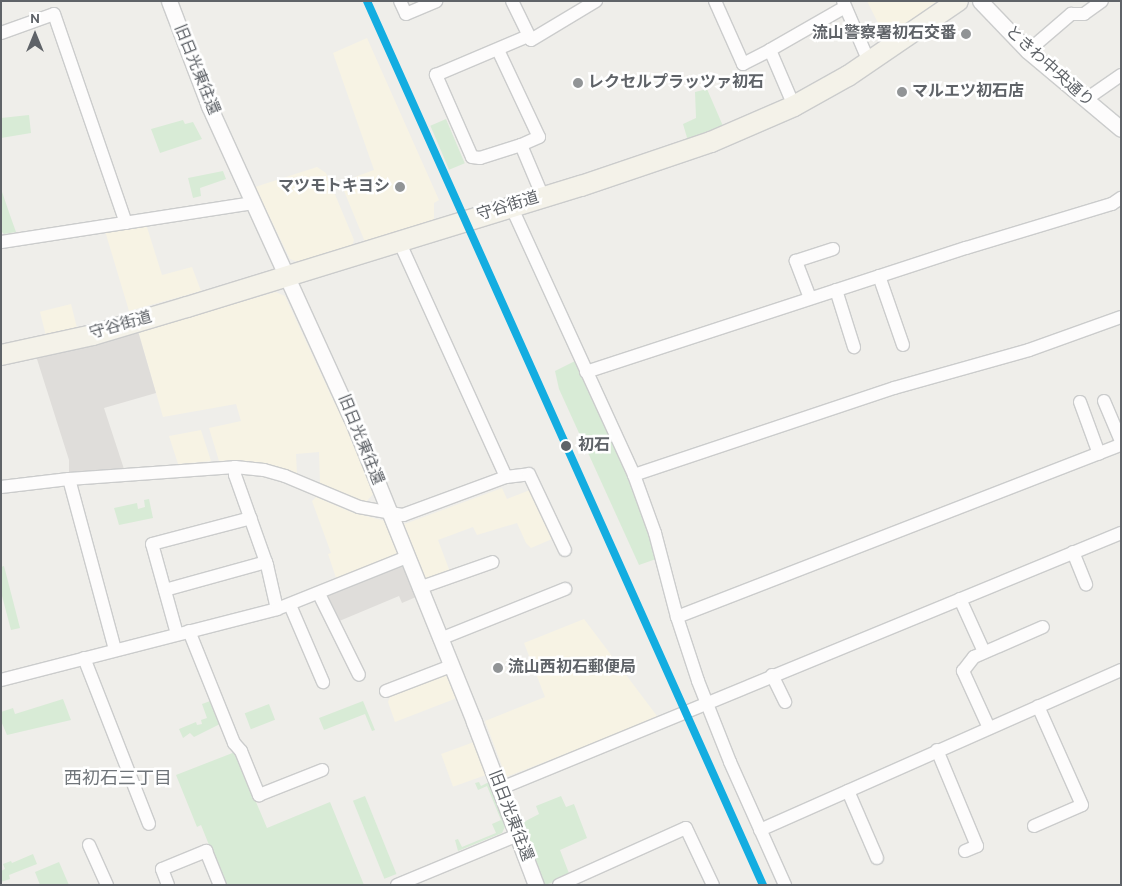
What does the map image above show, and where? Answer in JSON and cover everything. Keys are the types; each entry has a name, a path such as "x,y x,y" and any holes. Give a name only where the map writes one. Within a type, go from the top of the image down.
{"main road":[{"name":"守谷街道","path":"1,355 93,335 662,160 737,132 794,106 870,62 958,1"}],"street":[{"name":"旧日光東往還","path":"169,1 209,106 352,417 518,835 532,884"},
{"path":"400,1 406,14 436,1"},
{"path":"512,1 531,40 596,1"},
{"name":"ときわ中央通り","path":"980,1 1028,51 1121,129"},
{"path":"1028,51 1071,14 1084,14 1102,1"},
{"path":"720,3 743,64 770,50 844,4 870,62"},
{"path":"1,32 54,14 126,223"},
{"path":"498,50 539,137 521,145 480,158 472,157 436,75 528,36"},
{"path":"770,50 794,106"},
{"path":"1085,100 1121,75"},
{"path":"521,145 543,197"},
{"path":"586,372 810,298 1112,204 1121,198"},
{"path":"1,242 252,203"},
{"path":"511,206 634,475 655,534 677,617 706,702 785,885"},
{"path":"399,241 506,477"},
{"path":"810,298 796,261 832,249"},
{"path":"879,276 903,345"},
{"path":"836,290 854,347"},
{"path":"634,475 894,388 1030,350 1121,317"},
{"path":"677,617 1099,454 1121,443 1104,401"},
{"path":"1080,402 1099,454"},
{"path":"1,487 70,479 236,467 264,470 285,476 360,507 403,515 506,477 529,474 565,550"},
{"path":"236,467 236,475 283,607 323,682"},
{"path":"70,479 115,650"},
{"path":"251,518 152,544 165,590 234,743 241,751 259,795 322,770"},
{"path":"499,789 607,746 706,702 1121,533"},
{"path":"1073,552 1086,584"},
{"path":"1,680 283,607 407,557"},
{"path":"165,590 266,562"},
{"path":"419,588 493,562"},
{"path":"440,639 565,589"},
{"path":"319,594 359,675"},
{"path":"960,599 984,652"},
{"path":"989,728 963,671 974,657 1043,627"},
{"path":"84,658 149,824"},
{"path":"386,691 451,666"},
{"path":"760,830 1121,670"},
{"path":"772,675 785,702"},
{"path":"1034,826 1082,805 1038,706"},
{"path":"937,750 977,846 966,851"},
{"path":"848,791 877,858"},
{"path":"559,885 686,828 713,885"},
{"path":"405,883 518,835"},
{"path":"89,845 107,885"},
{"path":"168,885 162,869 206,851 220,885"}],"shaded area":[{"path":"867,1 941,1 886,39"},
{"path":"367,38 439,200 434,203 434,221 365,242 342,186 352,178 374,170 333,53"},
{"path":"317,167 326,173 354,240 352,246 298,262 290,259 255,187"},
{"path":"146,224 162,275 192,267 201,291 129,311 105,231"},
{"path":"276,292 285,296 335,404 338,400 374,493 366,502 348,497 320,484 319,452 296,454 297,474 267,465 238,460 219,461 209,428 241,421 236,404 163,417 138,331"},
{"path":"71,304 77,328 46,336 40,312"},
{"path":"138,331 156,393 104,408 124,469 69,474 69,460 36,356"},
{"path":"201,430 211,461 178,464 169,436"},
{"path":"502,488 507,499 530,490 552,539 531,548 526,543 517,523 477,535 473,527 438,540 450,572 428,580 423,578 402,525"},
{"path":"316,497 351,512 385,521 399,553 397,557 337,581 328,554 331,553 312,501"},
{"path":"403,564 416,597 402,603 399,596 337,622 326,596"},
{"path":"584,619 657,716 640,725 506,777 485,721 545,697 524,643"},
{"path":"443,674 448,676 457,698 395,722 388,702 391,694"},
{"path":"474,742 486,775 453,787 441,754"}],"green space":[{"path":"707,89 723,126 688,141 683,124 696,118 695,92"},
{"path":"29,115 31,133 1,138 1,118"},
{"path":"446,119 465,163 449,170 430,126"},
{"path":"183,120 185,124 193,122 202,139 160,153 151,129"},
{"path":"223,171 226,179 200,188 201,196 193,198 188,178"},
{"path":"1,189 16,232 4,234 1,231"},
{"path":"575,361 629,475 651,534 656,559 639,565 559,389 555,371"},
{"path":"149,499 153,518 119,525 114,508 137,503 138,509 145,507 144,500"},
{"path":"4,566 20,628 11,630 1,592 1,567"},
{"path":"63,699 71,720 7,735 1,721 1,712 13,708 15,714"},
{"path":"213,700 220,724 194,737 190,733 183,738 179,729 196,722 197,725 202,724 201,720 207,718 202,704"},
{"path":"363,701 375,730 372,731 365,714 324,730 319,718"},
{"path":"269,704 275,720 251,729 245,713"},
{"path":"235,752 267,828 330,802 364,885 225,885 201,825 197,827 176,775"},
{"path":"479,782 481,786 489,782 506,825 502,833 458,851 455,840 458,839 462,847 496,833 492,824 501,820 487,786 478,790 475,783"},
{"path":"365,796 396,874 384,879 353,801"},
{"path":"561,796 566,807 574,804 587,838 560,850 570,876 545,885 520,824 539,814 536,806"},
{"path":"33,854 37,864 9,875 10,879 1,882 1,871 5,869 3,864 11,861 12,863"},
{"path":"59,862 69,885 40,885 35,872"}],"transit line":[{"path":"367,1 763,885"}],"place":[{"name":"流山警察署初石交番","path":"966,34"},
{"name":"レクセルプラッツァ初石","path":"578,83"},
{"name":"マルエツ初石店","path":"902,92"},
{"name":"マツモトキヨシ","path":"400,187"},
{"name":"初石","path":"566,446"},
{"name":"流山西初石郵便局","path":"498,668"}],"district":[{"name":"西初石三丁目","path":"118,780"}]}
